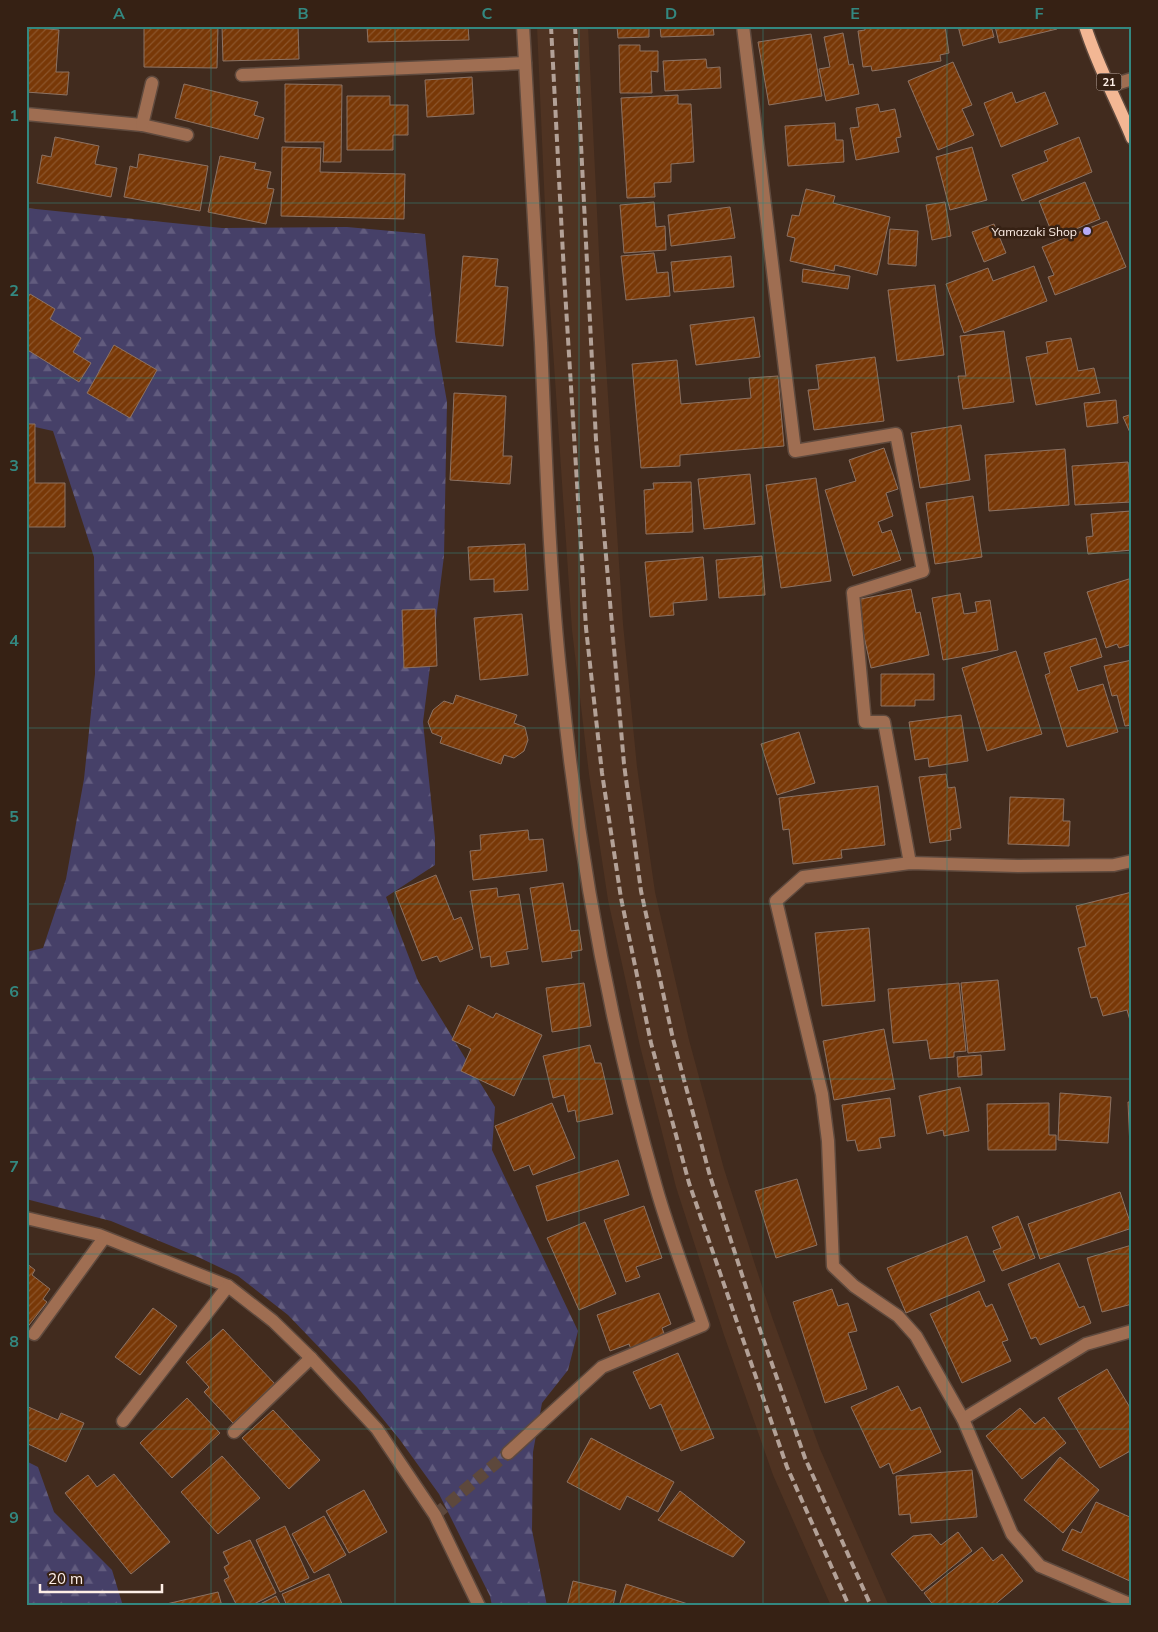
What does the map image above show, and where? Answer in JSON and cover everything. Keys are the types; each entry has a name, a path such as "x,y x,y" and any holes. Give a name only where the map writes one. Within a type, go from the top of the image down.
{"main road":[{"name":"21","path":"1085,26 1092,49 1132,138"}],"street":[{"path":"508,1453 602,1367 703,1325 656,1189 624,1064 600,944 577,799 561,680 548,490 534,194 523,26"},
{"path":"743,26 795,451 896,434 923,571 853,593 866,722 884,722 910,863"},
{"path":"242,74 525,63"},
{"path":"1110,86 1132,79"},
{"path":"142,125 152,83"},
{"path":"26,114 142,125 187,135"},
{"path":"1132,861 1114,865 1086,866 910,863 803,877 776,901 822,1094 828,1141 833,1266 854,1286 898,1316 916,1336 963,1419 1012,1534 1040,1566 1132,1604"},
{"path":"26,1218 104,1238 228,1286 273,1321 311,1358 377,1429 434,1515 479,1606"},
{"path":"34,1334 104,1238"},
{"path":"123,1421 228,1286"},
{"path":"963,1419 1086,1344 1132,1331"},
{"path":"234,1432 311,1358"}],"shaded area":[{"path":"537,26 588,26 600,274 623,624 637,767 655,892 689,1040 724,1169 772,1317 820,1449 889,1606 831,1606 773,1475 724,1335 676,1187 640,1046 608,900 589,774 572,630 548,276"}],"green space":[{"path":"26,208 222,228 347,227 425,234 435,334 447,402 444,556 423,722 435,838 435,865 386,897 418,981 495,1107 492,1150 578,1331 568,1370 542,1403 533,1452 532,1530 547,1606 492,1606 490,1596 439,1494 400,1440 357,1387 288,1315 238,1276 198,1257 111,1221 26,1199 26,952 43,948 66,879 84,779 95,674 94,557 53,431 26,425"},
{"path":"26,1461 38,1467 54,1512 112,1570 123,1606 26,1606"}],"building":[{"path":"144,26 218,26 217,68 144,67"},
{"path":"222,26 298,26 299,59 223,61"},
{"path":"367,26 468,26 469,40 368,42"},
{"path":"617,26 649,26 649,37 618,38"},
{"path":"660,26 713,26 714,35 661,37"},
{"path":"865,26 945,26 949,53 940,55 941,61 872,71 871,66 863,67 858,31 865,30"},
{"path":"958,26 991,26 994,37 963,46"},
{"path":"995,26 1056,26 1057,29 999,43"},
{"path":"26,27 59,30 56,72 69,72 67,95 26,92"},
{"path":"843,33 849,65 853,64 859,94 826,101 819,69 830,67 824,37"},
{"path":"811,34 822,96 769,105 758,42"},
{"path":"619,45 640,45 640,51 658,51 658,72 651,71 652,93 620,93"},
{"path":"706,59 707,68 720,67 721,88 665,91 663,61"},
{"path":"953,62 972,105 962,109 974,135 938,150 908,81"},
{"path":"472,77 474,114 427,117 425,80"},
{"path":"184,84 258,102 254,115 264,118 258,139 175,118"},
{"path":"285,84 342,85 341,162 323,162 324,142 285,142"},
{"path":"1012,92 1016,103 1045,92 1058,124 1001,147 984,103"},
{"path":"678,95 678,104 691,104 694,162 671,164 671,182 654,183 655,197 627,198 621,98"},
{"path":"347,96 390,96 390,105 408,105 408,135 393,135 393,150 347,150"},
{"path":"878,104 880,112 895,109 901,137 896,138 899,152 856,160 850,128 859,127 856,108"},
{"path":"835,123 836,140 843,140 844,162 788,166 785,126"},
{"path":"55,137 99,146 95,164 117,168 111,197 37,183 42,155 51,157"},
{"path":"1079,137 1092,172 1022,201 1012,175 1048,161 1044,151"},
{"path":"282,147 321,148 320,172 405,174 404,219 281,216"},
{"path":"972,147 987,200 950,210 936,157"},
{"path":"139,154 208,166 200,211 124,197 130,166 137,168"},
{"path":"220,156 256,163 254,169 271,172 267,188 274,189 266,224 208,212"},
{"path":"1085,182 1100,219 1054,238 1039,201"},
{"path":"806,189 835,196 833,203 890,217 877,275 835,265 834,271 790,261 795,238 787,236 792,215 799,216"},
{"path":"654,202 656,227 665,226 666,250 624,253 620,205"},
{"path":"945,202 951,236 932,240 926,205"},
{"path":"730,207 735,238 671,246 668,215"},
{"path":"1107,221 1126,267 1055,295 1048,277 1054,275 1042,247"},
{"path":"994,224 1006,253 984,262 972,232"},
{"path":"890,229 918,231 916,266 888,264"},
{"path":"654,253 657,273 668,272 670,296 626,300 621,256"},
{"path":"463,256 498,259 495,286 508,287 503,346 456,342"},
{"path":"731,256 734,287 674,292 671,262"},
{"path":"1034,266 1047,301 964,333 946,284 988,268 993,281"},
{"path":"803,269 850,276 848,289 802,282"},
{"path":"935,285 944,355 897,361 888,290"},
{"path":"30,294 55,309 50,319 81,338 73,352 91,363 79,382 26,349 26,301"},
{"path":"754,317 760,357 696,365 690,325"},
{"path":"1004,331 1014,402 963,409 958,376 966,376 960,336"},
{"path":"1071,338 1078,371 1094,368 1100,393 1036,405 1026,357 1048,353 1046,342"},
{"path":"114,345 157,370 130,418 87,393"},
{"path":"875,357 884,421 814,430 808,390 819,389 816,365"},
{"path":"677,360 681,404 751,398 749,378 778,376 784,446 680,455 680,466 641,468 632,364"},
{"path":"454,393 506,396 503,456 512,456 510,484 450,480"},
{"path":"1116,400 1118,423 1087,427 1084,403"},
{"path":"1132,414 1132,437 1123,417"},
{"path":"26,424 35,424 35,483 65,483 65,527 26,527"},
{"path":"961,425 970,480 920,488 911,433"},
{"path":"884,448 898,489 886,493 893,516 878,522 882,533 891,530 901,560 853,576 825,490 856,481 849,460"},
{"path":"1065,449 1069,505 989,511 985,455"},
{"path":"1128,462 1131,502 1075,505 1072,466"},
{"path":"750,474 755,524 704,529 698,479"},
{"path":"816,478 831,581 781,588 766,485"},
{"path":"691,482 693,532 646,534 644,490 654,489 653,483"},
{"path":"973,496 982,557 935,564 926,503"},
{"path":"1131,511 1132,550 1088,554 1086,537 1093,536 1091,514"},
{"path":"525,544 528,590 494,592 494,579 470,580 468,547"},
{"path":"762,556 765,595 719,598 716,560"},
{"path":"703,557 707,600 673,603 674,615 650,617 645,562"},
{"path":"1132,578 1132,644 1119,648 1117,644 1106,648 1087,592"},
{"path":"911,589 916,613 920,612 929,655 871,668 856,600"},
{"path":"960,593 964,614 977,612 975,602 990,600 998,650 943,660 932,598"},
{"path":"435,609 437,666 404,668 402,610"},
{"path":"522,614 528,675 480,680 474,618"},
{"path":"1096,638 1102,657 1070,667 1078,691 1103,684 1118,732 1067,747 1045,675 1050,673 1044,653"},
{"path":"1016,651 1042,734 987,751 962,668"},
{"path":"1132,660 1132,725 1125,726 1117,695 1112,696 1104,666"},
{"path":"881,674 934,674 934,700 915,700 915,706 881,706"},
{"path":"456,695 517,715 514,723 525,727 528,740 524,751 514,758 504,755 501,764 440,743 442,737 432,733 428,722 433,710 444,701 453,704"},
{"path":"961,715 968,761 929,767 928,758 915,760 909,722"},
{"path":"799,732 815,783 777,795 761,744"},
{"path":"946,774 948,788 955,787 961,828 950,830 951,840 930,843 919,777"},
{"path":"878,786 885,845 841,850 842,858 793,864 789,829 783,830 779,798"},
{"path":"1010,797 1064,799 1063,821 1070,821 1069,846 1008,844"},
{"path":"528,830 529,840 543,839 547,871 473,880 470,851 481,850 480,835"},
{"path":"436,875 454,920 461,917 473,949 440,962 437,956 422,961 395,892"},
{"path":"563,883 571,931 579,930 582,950 571,952 572,958 542,962 530,888"},
{"path":"497,888 498,897 519,894 528,949 506,952 509,964 491,967 490,956 481,958 470,891"},
{"path":"1132,892 1131,1024 1127,1010 1103,1016 1097,997 1091,998 1078,948 1086,946 1076,906"},
{"path":"869,928 875,1001 822,1006 815,933"},
{"path":"998,980 1005,1050 968,1053 961,983"},
{"path":"584,983 591,1026 552,1032 546,988"},
{"path":"959,983 966,1051 954,1052 954,1057 930,1059 927,1040 893,1043 888,989"},
{"path":"468,1005 493,1018 496,1013 542,1035 514,1096 461,1071 471,1049 452,1040"},
{"path":"884,1029 895,1089 834,1100 823,1041"},
{"path":"590,1045 595,1063 601,1063 613,1114 577,1122 575,1110 568,1112 564,1095 553,1098 543,1056"},
{"path":"981,1055 982,1075 958,1077 957,1057"},
{"path":"960,1087 969,1131 944,1136 943,1130 927,1134 919,1096"},
{"path":"1060,1093 1111,1097 1108,1143 1058,1140"},
{"path":"890,1098 895,1136 879,1138 881,1148 858,1151 855,1140 847,1141 842,1105"},
{"path":"1128,1102 1132,1102 1132,1148 1130,1148"},
{"path":"552,1103 575,1158 533,1175 529,1165 514,1171 495,1126"},
{"path":"1049,1103 1049,1135 1056,1135 1056,1150 988,1150 987,1104"},
{"path":"618,1160 629,1195 547,1221 536,1186"},
{"path":"797,1179 817,1245 776,1258 755,1191"},
{"path":"1120,1192 1132,1228 1040,1259 1028,1224"},
{"path":"644,1206 662,1258 636,1267 640,1277 626,1282 604,1220"},
{"path":"1018,1216 1035,1258 1002,1271 993,1251 1001,1248 992,1227"},
{"path":"585,1222 616,1294 579,1310 547,1238"},
{"path":"967,1236 985,1281 906,1313 887,1268"},
{"path":"1132,1245 1132,1304 1102,1312 1087,1258"},
{"path":"26,1263 35,1270 32,1275 50,1289 43,1299 47,1302 26,1329"},
{"path":"1059,1263 1079,1308 1084,1306 1091,1323 1040,1345 1036,1337 1031,1339 1008,1284"},
{"path":"832,1289 838,1306 848,1303 857,1331 848,1333 867,1389 825,1403 793,1302"},
{"path":"979,1291 986,1307 992,1304 1008,1340 1002,1342 1011,1361 962,1383 930,1314"},
{"path":"659,1293 671,1324 662,1328 665,1336 631,1349 629,1344 610,1351 597,1315"},
{"path":"153,1308 177,1326 140,1375 115,1357"},
{"path":"223,1329 275,1384 233,1423 204,1392 209,1387 186,1362"},
{"path":"678,1353 714,1438 681,1451 661,1404 650,1409 633,1372"},
{"path":"1107,1369 1132,1411 1132,1450 1100,1468 1058,1398"},
{"path":"898,1386 911,1411 920,1407 941,1452 893,1474 889,1463 880,1468 851,1407"},
{"path":"187,1398 220,1433 172,1478 140,1443"},
{"path":"26,1406 58,1420 61,1413 84,1423 66,1462 26,1443"},
{"path":"1020,1408 1035,1424 1044,1417 1066,1443 1022,1479 986,1436"},
{"path":"273,1410 320,1460 289,1489 242,1438"},
{"path":"591,1438 674,1482 658,1512 627,1496 620,1510 567,1482"},
{"path":"222,1456 260,1498 218,1534 181,1492"},
{"path":"1060,1457 1099,1490 1063,1533 1024,1500"},
{"path":"972,1470 977,1517 911,1523 910,1514 899,1515 896,1476"},
{"path":"114,1474 170,1542 131,1574 65,1493 88,1475 97,1487"},
{"path":"364,1490 387,1532 349,1553 326,1511"},
{"path":"680,1491 745,1542 733,1557 658,1520"},
{"path":"1096,1502 1132,1518 1132,1582 1062,1550 1072,1529 1081,1533"},
{"path":"324,1516 346,1555 314,1573 292,1534"},
{"path":"285,1526 309,1578 280,1592 256,1540"},
{"path":"958,1532 972,1551 922,1591 891,1554 913,1536 931,1534 941,1545"},
{"path":"250,1540 276,1593 250,1606 237,1606 224,1580 229,1577 224,1567 229,1564 223,1552"},
{"path":"982,1547 993,1561 1002,1554 1023,1581 993,1606 934,1606 924,1593"},
{"path":"329,1574 343,1606 287,1606 282,1594"},
{"path":"573,1581 616,1591 613,1606 567,1606"},
{"path":"626,1584 694,1606 619,1606"},
{"path":"218,1592 222,1606 162,1606 162,1605"},
{"path":"276,1596 281,1606 256,1606"}],"tunnel":[{"path":"435,1515 508,1453"}],"railway":[{"path":"551,26 586,628 602,773 621,898 651,1043 689,1183 787,1467 849,1606"},
{"path":"575,26 596,440 624,764 641,891 673,1039 710,1176 758,1324 805,1458 871,1606"}],"place":[{"name":"Yamazaki Shop","path":"1087,231"}]}
